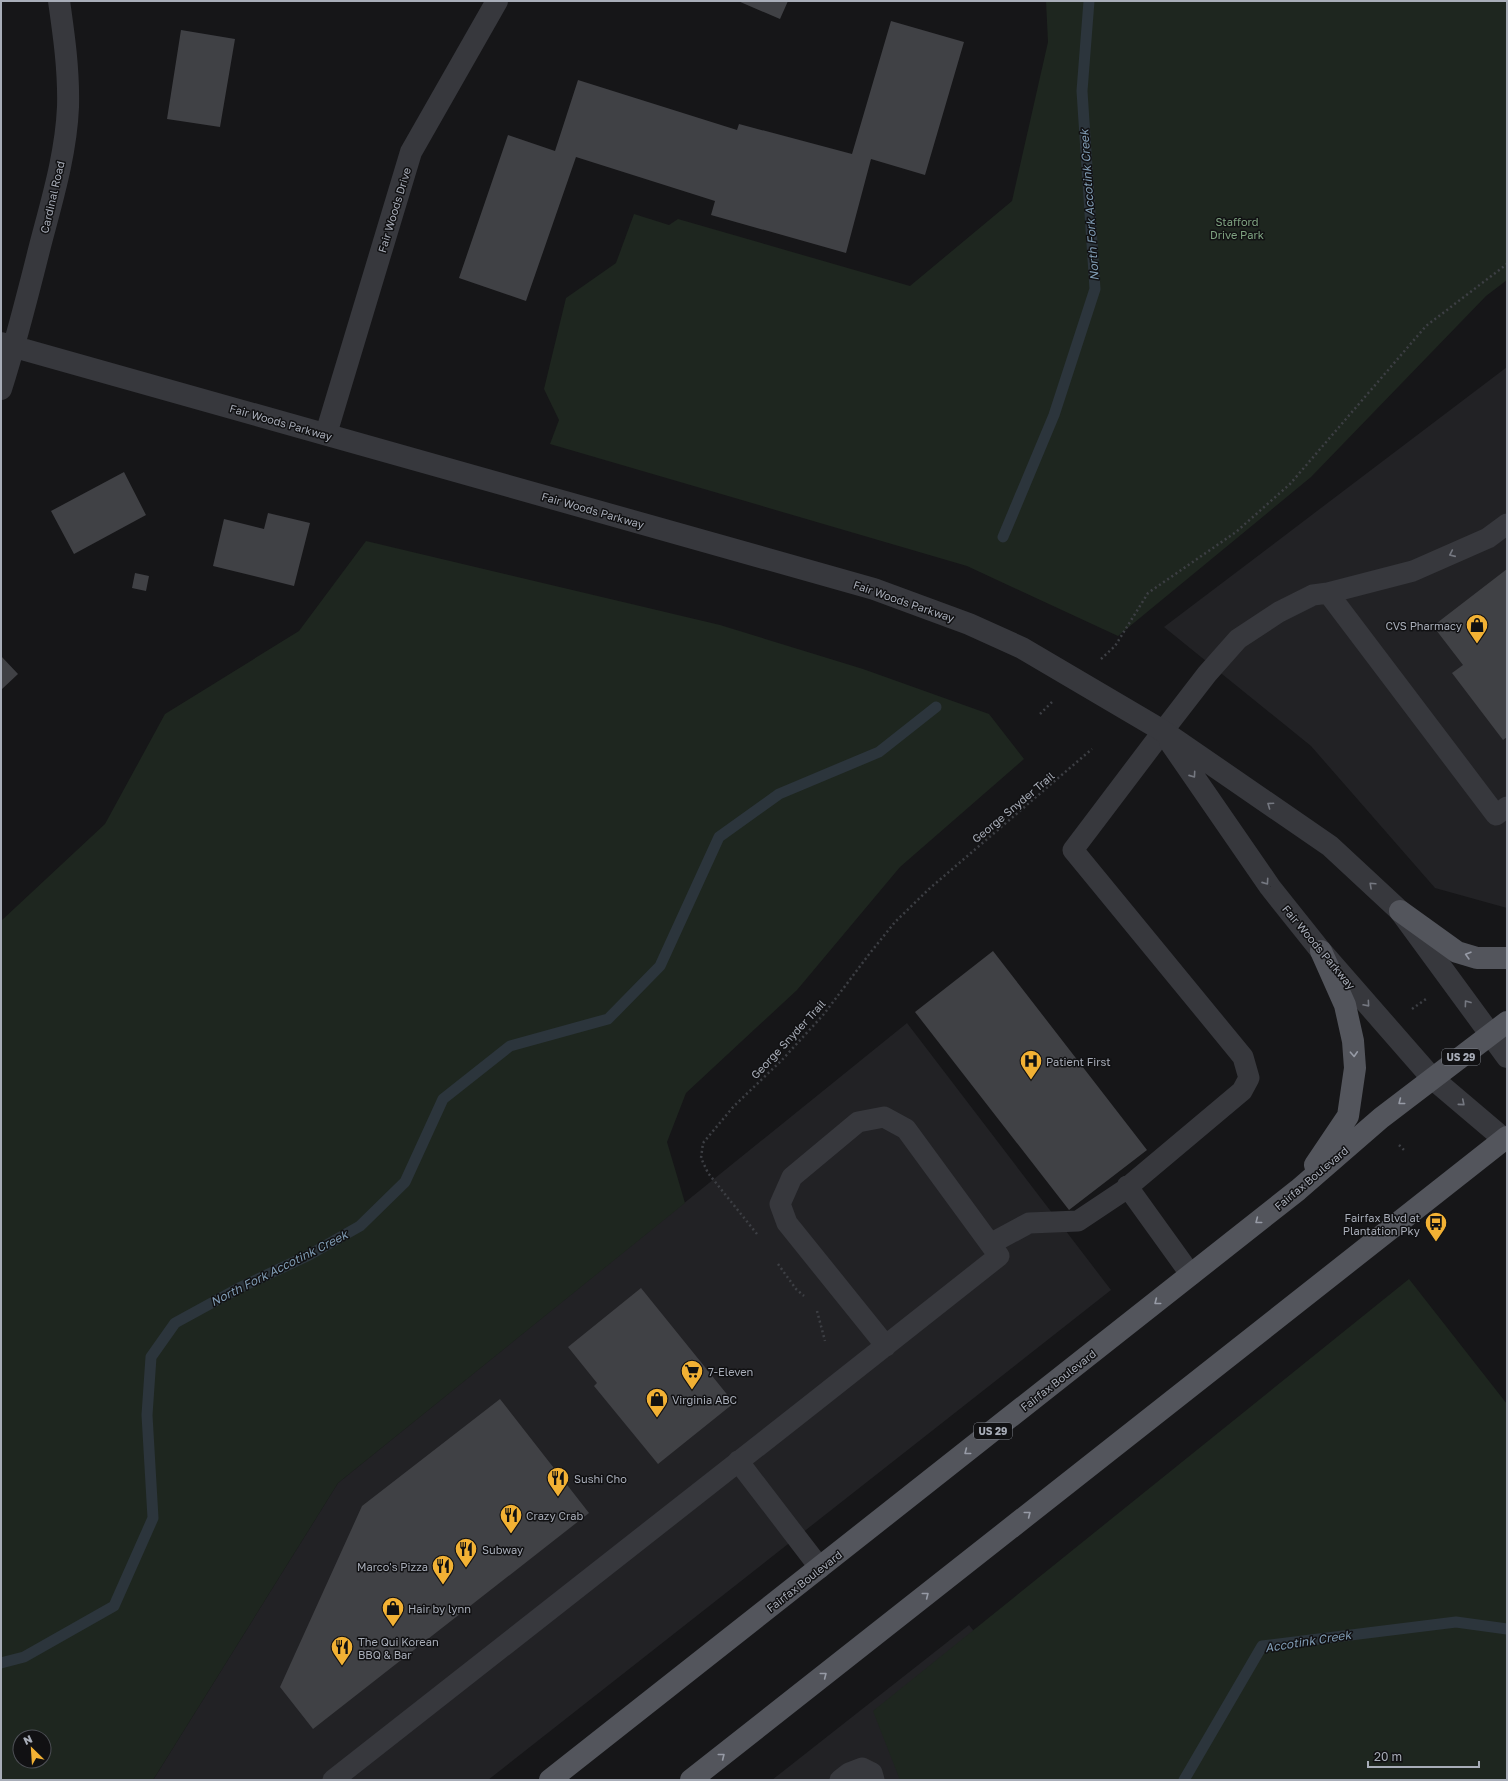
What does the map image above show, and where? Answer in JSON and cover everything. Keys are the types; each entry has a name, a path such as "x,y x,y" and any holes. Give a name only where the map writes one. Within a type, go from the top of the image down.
{"main road":[{"path":"1400,911 1457,952 1478,958 1507,958"},
{"path":"1298,1190 1348,1116 1354,1068 1353,1041 1345,1005 1321,951"},
{"name":"Fairfax Boulevard","path":"550,1780 1298,1190 1381,1118 1507,1022"},
{"path":"691,1780 1506,1138"}],"street":[{"name":"Cardinal Road","path":"1,389 8,345 58,177 65,139 68,106 66,56 59,1"},
{"name":"Fair Woods Drive","path":"326,434 411,152 497,1"},
{"name":"Fair Woods Parkway","path":"8,345 874,589 970,624 1022,648 1162,731 1330,846 1400,911 1507,1057"},
{"name":"Fair Woods Parkway","path":"1162,731 1270,887 1321,951 1432,1078 1506,1138"}],"lane":[{"path":"990,1244 1028,1223 1078,1221 1128,1186 1242,1091 1248,1078 1243,1057 1073,850 1162,731 1207,674 1238,639 1279,612 1313,595 1328,593 1413,571 1488,538 1507,524"},
{"path":"1328,593 1496,815 1507,807"},
{"path":"333,1780 738,1461 886,1346 1000,1256 906,1129 884,1117 858,1122 792,1177 780,1204 787,1223 886,1346"},
{"path":"1128,1186 1191,1275"},
{"path":"738,1461 820,1568"},
{"path":"840,1780 849,1773 862,1768 872,1773 874,1780"}],"path":[{"path":"1115,646 1148,594 1236,532 1290,484 1426,326 1507,264"},
{"name":"George Snyder Trail","path":"761,1240 708,1173 701,1158 703,1143 734,1106 782,1060 824,1014 870,953 896,922 930,889 1092,749"},
{"path":"1408,1012 1428,997"},
{"path":"1399,1145 1404,1150"},
{"path":"774,1258 796,1289 806,1297"},
{"path":"816,1305 825,1341"}],"shaded area":[{"path":"1507,367 1507,908 1435,888 1311,746 1164,627"},
{"path":"907,1023 1111,1290 488,1780 153,1780 338,1483"},
{"path":"969,1625 1091,1780 772,1780"}],"green space":[{"name":"Stafford Drive Park","path":"1046,1 1507,1 1507,280 1486,296 1311,477 1118,636 967,566 550,444 559,420 544,389 566,298 616,263 634,214 669,225 678,219 910,286 1012,201 1048,42"},
{"path":"366,541 720,625 863,669 989,714 1024,759 900,867 797,990 686,1093 667,1142 685,1203 338,1483 153,1780 1,1780 1,921 105,824 165,714 299,631"},
{"path":"1409,1279 1507,1404 1507,1780 900,1780 873,1711"}],"building":[{"path":"738,1 788,1 780,19"},
{"path":"891,21 964,42 925,175 871,159 846,253 711,215 715,201 576,157 526,301 459,278 508,135 555,151 578,80 737,130 739,124 852,154"},
{"path":"181,30 235,39 220,127 167,119"},
{"path":"124,472 146,515 74,554 51,511"},
{"path":"268,513 310,523 294,586 213,566 224,519 264,529"},
{"name":"CVS Pharmacy","path":"1507,569 1507,737 1503,740 1452,673 1463,665 1433,626"},
{"path":"135,573 149,576 146,591 132,588"},
{"path":"1,656 18,674 1,690"},
{"name":"Patient First","path":"993,951 1147,1150 1069,1210 915,1012"},
{"path":"641,1288 734,1403 658,1464 594,1386 597,1383 568,1347"},
{"path":"500,1399 589,1513 313,1729 280,1687 362,1506"}],"waterway":[{"name":"North Fork Accotink Creek","path":"1003,537 1054,415 1095,289 1082,91 1089,1"},
{"name":"North Fork Accotink Creek","path":"1,1663 24,1657 114,1606 153,1518 147,1415 151,1357 175,1323 239,1288 309,1255 360,1226 405,1182 443,1099 510,1046 608,1019 660,966 719,837 779,794 879,752 936,707"},
{"name":"Accotink Creek","path":"1184,1780 1262,1646 1456,1622 1507,1629"}],"place":[{"name":"CVS Pharmacy","path":"1477,644"},
{"name":"Patient First","path":"1031,1080"},
{"name":"Fairfax Blvd at Plantation Pky","path":"1436,1242"},
{"name":"7-Eleven","path":"692,1390"},
{"name":"Virginia ABC","path":"657,1418"},
{"name":"Sushi Cho","path":"558,1498"},
{"name":"Crazy Crab","path":"511,1534"},
{"name":"Subway","path":"466,1568"},
{"name":"Marco's Pizza","path":"443,1586"},
{"name":"Hair by lynn","path":"393,1628"},
{"name":"The Qui Korean BBQ & Bar","path":"342,1666"}]}
